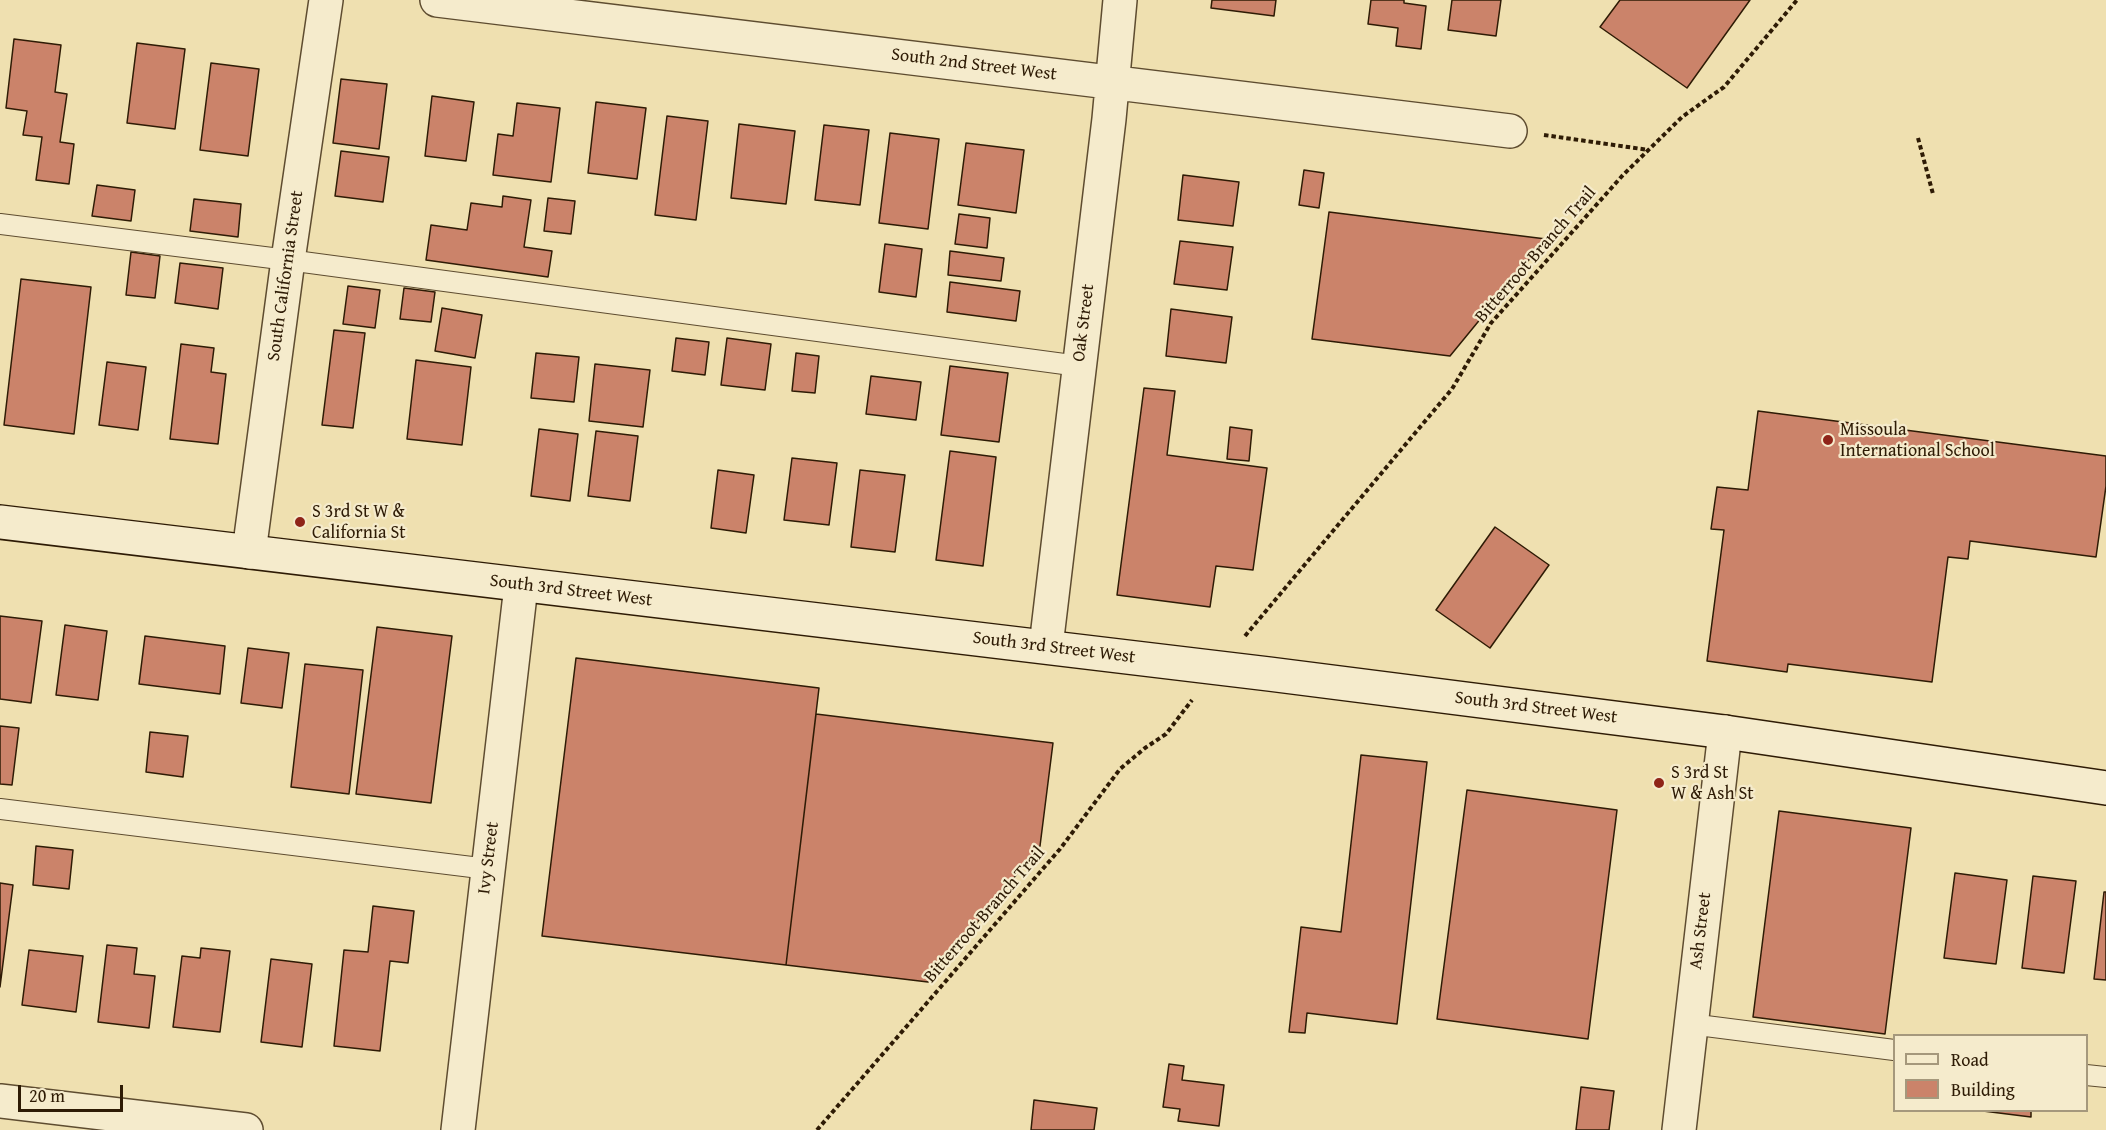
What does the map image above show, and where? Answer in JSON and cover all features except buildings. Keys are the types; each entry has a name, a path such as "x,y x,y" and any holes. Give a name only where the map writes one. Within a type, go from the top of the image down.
{"street":[{"name":"South California Street","path":"249,552 326,0"},
{"name":"South 2nd Street West","path":"437,0 1510,131"},
{"name":"Oak Street","path":"1046,646 1120,0"},
{"name":"South 3rd Street West","path":"0,522 521,586 1046,646 1725,732 2106,788"},
{"name":"Ivy Street","path":"458,1130 521,586"},
{"name":"Ash Street","path":"1679,1130 1725,732"},
{"path":"0,1101 246,1130"}],"lane":[{"path":"0,224 288,260 1079,366"},
{"path":"0,808 488,869"},
{"path":"1690,1024 1893,1050"},
{"path":"2088,1075 2106,1077"}],"path":[{"name":"Bitterroot Branch Trail","path":"1249,631 1452,389 1491,323 1623,175 1682,117 1724,87 1797,0"},
{"path":"1510,131 1650,150"},
{"path":"1918,138 1933,194"},
{"name":"Bitterroot Branch Trail","path":"817,1130 1060,849 1120,769 1166,734 1176,721"}],"place":[{"name":"Missoula International School","path":"1828,440"},
{"name":"S 3rd St W & California St","path":"300,522"},
{"name":"S 3rd St W & Ash St","path":"1659,783"}]}
